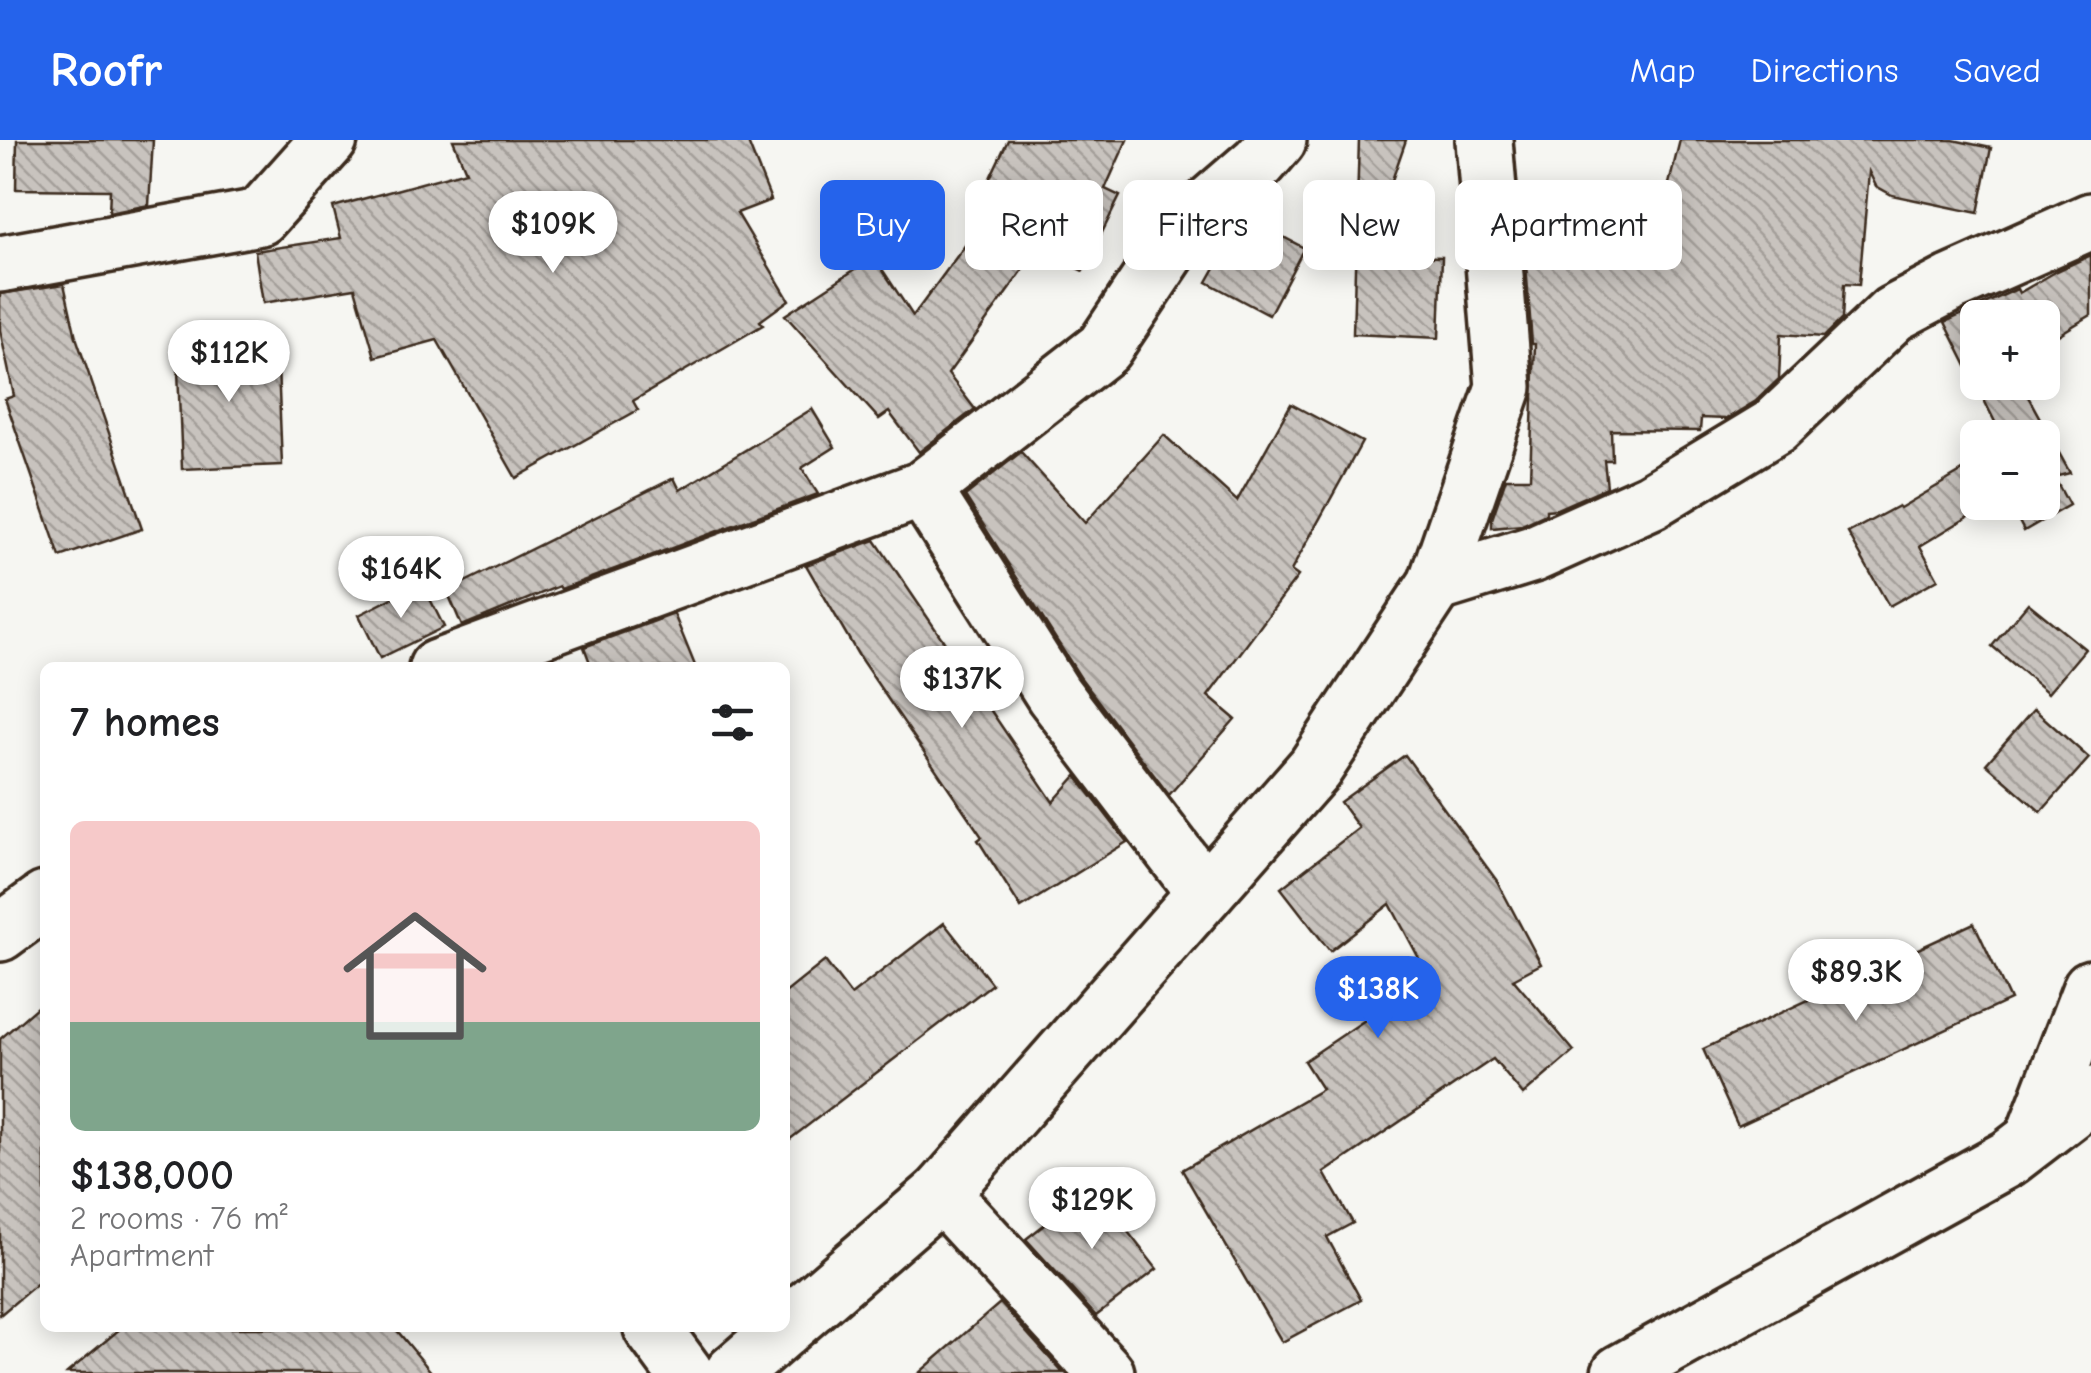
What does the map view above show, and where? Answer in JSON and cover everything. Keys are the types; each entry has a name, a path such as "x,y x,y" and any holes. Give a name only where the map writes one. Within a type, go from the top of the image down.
{"street":[{"path":"0,264 260,217 328,140"},
{"path":"453,662 923,490 1104,348 1186,224 1259,162 1278,140"},
{"path":"790,1324 941,1194 1315,768 1436,584 1504,386 1484,140"},
{"path":"1436,584 1533,554 1652,502 1775,426 1892,314 2091,221"},
{"path":"923,490 1054,695 1205,893"},
{"path":"0,934 40,904"},
{"path":"2033,1140 2091,988"},
{"path":"1620,1373 2009,1158 2091,1095"},
{"path":"941,1194 1106,1373"},
{"path":"655,1332 685,1373"},
{"path":"733,1373 781,1332"}],"building":[{"path":"17,140 153,140 149,205 109,213 110,190 16,189"},
{"path":"453,140 747,140 771,200 737,213 789,300 760,321 763,325 633,401 638,410 516,478 437,340 375,357 355,288 263,303 255,251 341,238 333,207 466,171"},
{"path":"1008,140 1127,140 1105,189 1120,196 1103,230 1103,180 989,180"},
{"path":"1359,140 1406,140 1392,180 1358,180"},
{"path":"1680,140 1953,140 1991,148 1978,213 1892,195 1876,186 1869,172 1859,285 1844,284 1842,319 1824,337 1781,334 1779,379 1756,401 1726,419 1701,418 1700,431 1611,430 1612,460 1604,460 1607,487 1546,510 1546,514 1522,525 1492,528 1506,478 1530,478 1535,344 1526,270 1682,270 1682,180 1670,180"},
{"path":"1283,237 1303,247 1269,315 1207,282 1214,270 1283,270"},
{"path":"965,245 965,270 1023,270 948,374 975,409 919,452 889,412 879,419 785,315 854,270 883,270 913,316"},
{"path":"2091,255 2091,315 2060,334 2060,300 1993,300 2017,289 2019,293"},
{"path":"1435,257 1442,257 1439,338 1353,334 1355,270 1435,270"},
{"path":"64,284 76,337 142,529 60,557 5,399 14,396 0,330 0,294"},
{"path":"1960,315 1960,352 1945,322"},
{"path":"277,341 282,465 182,469 177,345"},
{"path":"1984,400 2030,400 2041,420 1994,420"},
{"path":"1291,404 1362,442 1291,571 1298,576 1208,696 1235,719 1169,795 1080,677 965,496 1021,452 1085,523 1164,435 1237,501"},
{"path":"812,409 835,447 802,468 818,494 561,589 559,586 462,626 447,591 674,478 680,490"},
{"path":"2060,455 2070,473 2060,476"},
{"path":"1960,473 1960,520 1963,520 1920,546 1938,579 1889,606 1848,533"},
{"path":"2060,488 2069,505 2060,510"},
{"path":"2018,520 2043,520 2024,531"},
{"path":"875,540 1053,802 1076,776 1127,842 1021,908 978,840 982,837 860,658 806,565"},
{"path":"422,583 444,627 380,658 359,615"},
{"path":"2028,603 2085,649 2048,693 1992,646"},
{"path":"674,614 694,662 590,662 584,647"},
{"path":"2034,709 2089,758 2041,812 1986,764"},
{"path":"1405,755 1497,881 1541,964 1513,979 1574,1051 1523,1095 1493,1059 1324,1173 1353,1223 1327,1237 1361,1300 1282,1342 1182,1170 1322,1089 1304,1061 1429,977 1390,904 1330,951 1281,888 1359,828 1340,802"},
{"path":"944,923 992,984 790,1139 790,989 825,961 851,995"},
{"path":"1974,923 2010,1000 1738,1126 1703,1049"},
{"path":"40,1004 40,1281 0,1315 0,1039"},
{"path":"1093,1187 1157,1269 1096,1316 1026,1239"},
{"path":"1000,1303 1063,1373 919,1373"},
{"path":"116,1332 398,1332 432,1373 67,1373"}]}
